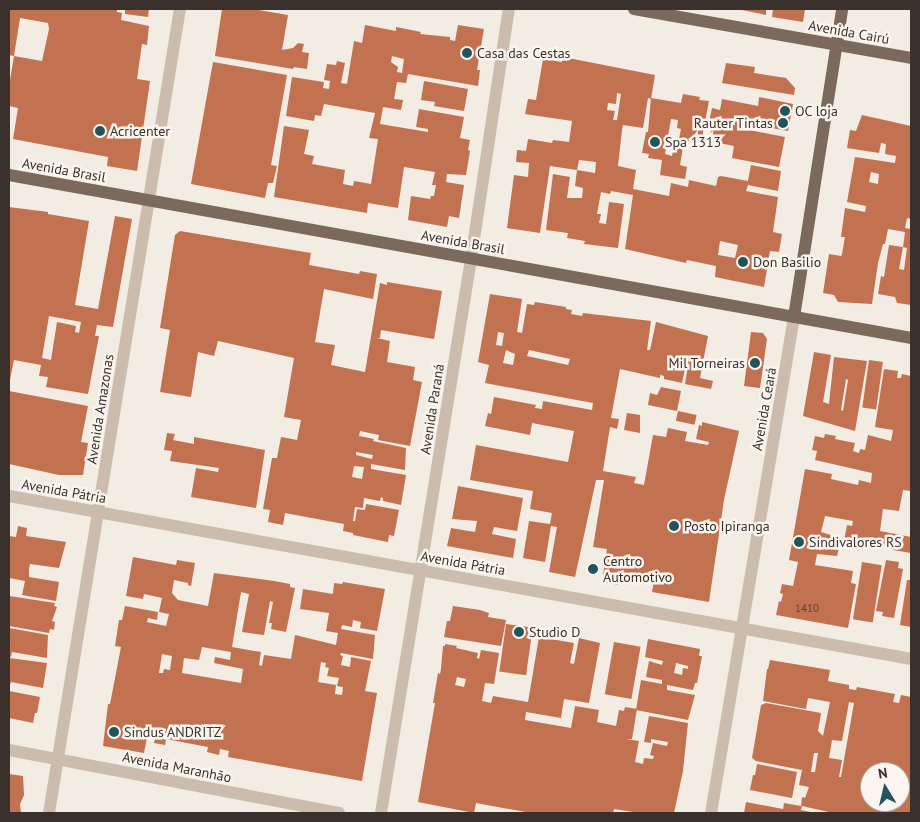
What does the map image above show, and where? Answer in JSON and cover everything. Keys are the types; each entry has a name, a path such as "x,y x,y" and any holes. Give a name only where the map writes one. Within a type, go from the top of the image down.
{"main road":[{"name":"Avenida Cairú","path":"634,9 911,58"},
{"name":"Avenida Ceará","path":"794,317 842,9"},
{"name":"Avenida Brasil","path":"9,175 911,338"}],"street":[{"name":"Avenida Amazonas","path":"49,813 180,9"},
{"name":"Avenida Paraná","path":"381,813 472,259 509,9"},
{"name":"Avenida Ceará","path":"711,813 794,317"},
{"name":"Avenida Pátria","path":"9,496 911,659"},
{"name":"Avenida Maranhão","path":"9,750 339,813"}],"building":[{"path":"9,9 117,9 117,12 122,13 121,20 149,26 147,45 142,44 137,79 150,81 137,171 107,166 108,157 13,139 18,108 9,106 9,86 14,56 9,55","holes":["20,18 48,23 49,29 42,61 14,56"]},
{"path":"125,9 149,9 148,17 125,14"},
{"path":"222,9 253,9 288,15 282,50 293,48 298,43 304,44 302,52 309,53 307,69 294,67 293,69 215,56"},
{"path":"737,9 766,9 766,15"},
{"path":"773,9 805,9 803,22 772,17"},
{"path":"365,25 396,31 396,27 421,32 420,34 450,37 450,40 455,41 458,25 484,29 477,70 480,70 478,86 408,74 406,83 397,82 394,99 403,100 401,110 383,107 380,124 428,132 428,129 416,127 419,109 464,117 460,138 470,140 468,150 470,151 466,175 447,174 446,182 464,185 459,218 449,216 447,227 408,220 411,196 430,199 431,196 434,196 436,185 432,185 435,172 404,167 398,208 368,203 367,213 274,197 284,126 309,130 304,154 314,156 312,164 345,170 343,184 353,186 354,181 371,184 378,139 369,138 375,113 324,104 321,116 315,115 314,121 286,116 292,77 324,82 323,88 329,89 330,81 324,80 327,64 336,65 337,61 345,63 341,83 347,84 354,41 362,43","holes":["392,56 404,59 402,73 397,72 398,67 391,62"]},
{"path":"563,57 655,75 651,99 648,98 643,128 623,125 622,130 618,166 636,170 633,189 669,196 671,183 688,187 689,180 716,186 718,177 721,176 748,181 751,165 781,171 778,191 748,185 746,191 778,197 773,232 782,234 779,252 770,251 764,287 715,277 716,266 687,260 686,263 625,249 633,195 611,191 610,194 601,192 597,214 601,214 599,223 606,224 609,202 624,204 618,248 584,244 585,241 567,238 568,233 546,230 553,174 570,177 567,198 582,198 583,188 575,186 577,170 550,166 540,233 507,228 514,175 528,177 529,163 516,162 517,150 526,151 528,139 552,143 553,140 569,142 572,121 525,114 528,99 536,100 543,59 562,62","holes":["617,93 621,94 617,120 613,120 615,111 607,110 608,103 616,104","579,160 596,162 595,173 577,170","720,241 738,245 735,258 718,255"]},
{"path":"213,62 287,75 271,165 277,166 273,183 268,183 265,198 191,184"},
{"path":"726,63 755,67 754,73 786,78 795,88 794,95 722,83"},
{"path":"424,81 468,89 464,111 434,106 435,102 421,100"},
{"path":"683,94 700,97 699,100 709,101 701,143 679,139 681,129 677,128 678,120 671,119 665,154 672,156 674,146 683,147 680,165 687,167 685,179 660,175 662,160 648,158 649,154 642,153 646,132 648,132 651,98 681,103"},
{"path":"759,97 793,104 788,131 750,124 749,130 785,137 779,167 732,158 734,146 709,141 713,123 709,122 712,108 720,110 722,99 758,106"},
{"path":"862,115 911,126 911,219 907,218 905,228 911,229 911,305 897,303 895,297 878,294 881,276 884,277 889,245 903,247 905,232 888,229 878,263 872,304 838,302 834,295 823,293 829,254 841,256 842,254 845,237 841,237 845,208 865,212 866,206 847,202 855,157 895,163 896,156 885,154 886,144 881,143 879,153 847,148 850,130 856,131","holes":["871,172 879,174 878,184 869,182","903,247 907,248 904,270 899,269"]},
{"path":"9,207 48,212 48,214 89,221 75,305 98,309 115,216 132,219 113,327 97,325 95,336 99,336 88,394 46,387 48,377 39,376 41,365 14,360 9,385","holes":["49,316 81,322 79,333 75,332 76,326 57,322 51,360 42,358"]},
{"path":"180,231 311,253 309,265 359,274 360,271 377,274 373,299 324,289 315,342 335,345 331,365 365,372 380,283 387,285 387,282 442,291 434,339 381,330 380,338 377,338 390,341 387,362 415,367 413,380 422,382 410,446 378,440 379,435 360,431 359,436 406,448 405,470 371,464 371,469 406,475 401,505 383,501 381,497 380,501 364,498 363,508 355,507 353,521 355,521 357,509 365,510 366,504 399,510 394,536 389,535 388,542 353,535 353,533 343,531 344,524 285,513 283,525 268,522 270,510 263,509 272,458 277,458 281,437 297,440 301,420 284,417 294,358 218,341 214,356 198,352 191,397 160,392 170,330 160,328 175,235","holes":["356,452 373,455 372,459 356,455","354,466 364,467 362,479 352,477"]},
{"path":"490,294 522,299 517,332 522,333 527,304 534,305 535,302 566,307 566,309 572,310 571,314 582,316 583,313 651,321 647,350 650,350 656,322 708,336 700,378 713,381 711,389 685,384 688,365 686,364 682,383 664,379 664,376 660,375 660,378 620,369 611,418 619,419 617,429 610,427 603,471 636,477 634,483 644,485 653,435 666,437 668,428 687,432 685,441 708,445 709,442 696,439 699,425 702,426 702,422 739,431 724,500 709,602 652,592 654,580 620,574 618,585 602,582 607,549 593,547 604,480 596,480 575,577 549,572 557,527 551,526 545,562 523,558 529,521 550,524 552,513 530,509 533,491 470,480 476,445 568,462 574,431 532,423 530,435 485,426 488,413 491,414 494,397 536,405 535,408 542,409 543,401 592,410 593,403 485,383 489,365 478,362","holes":["498,332 504,333 502,346 496,345","506,350 515,354 513,365 503,363","529,350 570,359 568,365 527,356"]},
{"name":"Mil Torneiras","path":"751,332 763,333 767,339 760,388 744,386"},
{"path":"814,352 831,355 823,402 829,404 834,357 867,361 855,431 803,416","holes":["846,379 848,380 843,411 841,410"]},
{"path":"869,360 883,362 876,409 862,408"},
{"path":"884,369 898,371 897,378 901,378 902,374 911,376 911,491 903,490 899,511 883,509 880,531 911,537 911,553 893,550 894,546 889,545 864,541 863,545 844,541 847,525 852,526 853,521 825,516 821,532 841,538 837,556 817,554 815,565 853,571 851,583 856,584 848,628 776,615 779,601 781,602 783,594 780,593 782,584 793,586 798,562 789,560 805,469 832,474 831,479 858,485 859,480 871,483 872,473 815,460 817,451 812,450 815,436 824,438 825,434 836,436 835,439 855,443 853,451 859,453 860,449 865,450 868,435 891,441 893,430 875,427"},
{"path":"661,387 681,391 677,411 648,405 650,393 657,395"},
{"path":"9,391 88,406 81,442 88,443 83,475 59,475 9,464"},
{"path":"678,411 697,415 695,425 676,421"},
{"path":"627,413 640,415 640,433 624,430"},
{"path":"167,433 175,434 173,440 194,444 194,437 265,450 256,508 191,497 196,468 218,472 219,468 170,461 172,451 164,450"},
{"path":"458,486 523,498 517,531 494,527 492,534 516,539 513,558 447,546 451,528 475,532 477,521 452,519"},
{"path":"18,526 27,528 26,536 66,542 59,568 30,564 29,569 29,577 59,582 56,601 22,595 25,581 9,578 9,536 16,537"},
{"path":"133,557 176,565 177,560 195,563 191,586 188,583 174,580 172,593 178,600 208,606 214,573 290,584 290,587 295,588 286,632 271,629 272,623 269,623 273,602 270,601 264,635 242,632 249,594 241,592 232,647 261,652 259,665 262,666 264,655 291,659 295,635 336,645 338,633 326,631 329,613 300,609 303,589 333,594 334,583 342,584 343,582 385,589 377,631 360,628 361,622 353,620 352,627 342,625 341,629 375,635 373,659 341,653 340,655 343,656 341,665 350,667 351,657 371,661 365,691 377,693 362,781 228,757 229,751 220,749 219,755 207,752 208,747 166,739 165,745 154,743 155,738 151,737 152,733 148,732 144,753 103,746 108,704 110,704 121,647 115,646 119,620 122,620 125,606 158,612 157,620 148,618 147,622 166,626 169,614 159,612 162,598 144,594 143,599 126,596","holes":["202,647 231,652 230,660 215,657 214,663 243,669 241,683 182,673 184,658 199,660","162,654 172,656 170,670 164,669 163,673 159,673","321,662 326,663 325,667 329,668 327,676 339,678 337,686 343,687 342,695 335,694 336,685 318,682"]},
{"path":"886,560 899,562 898,568 903,569 894,618 882,616 883,612 876,611"},
{"path":"862,562 882,565 873,622 853,619"},
{"path":"907,580 911,580 911,627 900,625"},
{"path":"9,596 55,603 54,606 57,607 52,621 55,622 54,630 50,629 49,633 9,626"},
{"path":"453,606 480,610 489,613 488,617 506,620 501,646 444,637 447,621 450,621"},
{"path":"506,624 533,628 526,675 499,672"},
{"path":"9,628 48,635 47,658 12,652 11,657 9,656 9,646 11,645 9,645"},
{"path":"539,637 574,643 570,663 574,664 579,638 600,643 589,703 564,699 561,718 526,712 525,720 571,728 575,706 599,710 597,722 616,726 619,710 624,711 625,707 637,709 632,739 626,739 639,741 635,762 643,764 644,758 653,759 654,756 650,755 653,743 667,746 668,742 651,739 651,743 644,742 649,716 688,723 683,771 674,813 640,813 614,809 613,813 531,813 476,803 474,813 418,802 435,703 433,703 438,673 440,674 443,646 445,644 478,653 477,658 479,659 481,650 499,653 494,684 485,683 482,701 491,703 493,696 528,702","holes":["457,677 466,679 464,687 455,685"]},
{"path":"648,639 700,649 699,656 702,656 697,683 695,683 693,690 667,685 667,690 695,695 688,720 636,710 641,680 662,684 662,680 646,677 649,661 662,665 663,661 645,657","holes":["676,663 688,666 688,669 683,668 682,675 674,673"]},
{"path":"614,642 641,647 631,699 605,694"},
{"path":"9,658 47,663 43,688 11,682 9,687"},
{"path":"770,660 830,670 828,681 849,685 849,689 856,690 857,687 895,694 893,702 899,703 901,695 911,697 911,813 833,813 802,806 801,810 815,813 744,813 746,802 783,809 784,803 801,806 802,797 805,798 809,787 799,785 802,770 756,761 752,758 761,705 766,703 821,713 818,731 823,736 830,702 808,698 806,709 763,701","holes":["849,702 854,703 841,777 839,777 842,760 829,758 832,740 842,741","814,753 818,753 815,772 811,772"]},
{"path":"9,691 40,697 33,723 9,718"},
{"path":"757,764 797,772 792,798 750,790"},
{"path":"9,774 23,776 24,795 20,804 21,813 9,813"}],"place":[{"name":"Casa das Cestas","path":"467,53"},
{"name":"OC loja","path":"785,111"},
{"name":"Rauter Tintas","path":"783,123"},
{"name":"Acricenter","path":"100,131"},
{"name":"Spa 1313","path":"655,142"},
{"name":"Don Basilio","path":"743,262"},
{"name":"Mil Torneiras","path":"755,363"},
{"name":"Posto Ipiranga","path":"674,526"},
{"name":"Sindivalores RS","path":"799,542"},
{"name":"Centro Automotivo","path":"593,569"},
{"name":"Studio D","path":"519,632"},
{"name":"Sindus ANDRITZ","path":"114,732"}]}
